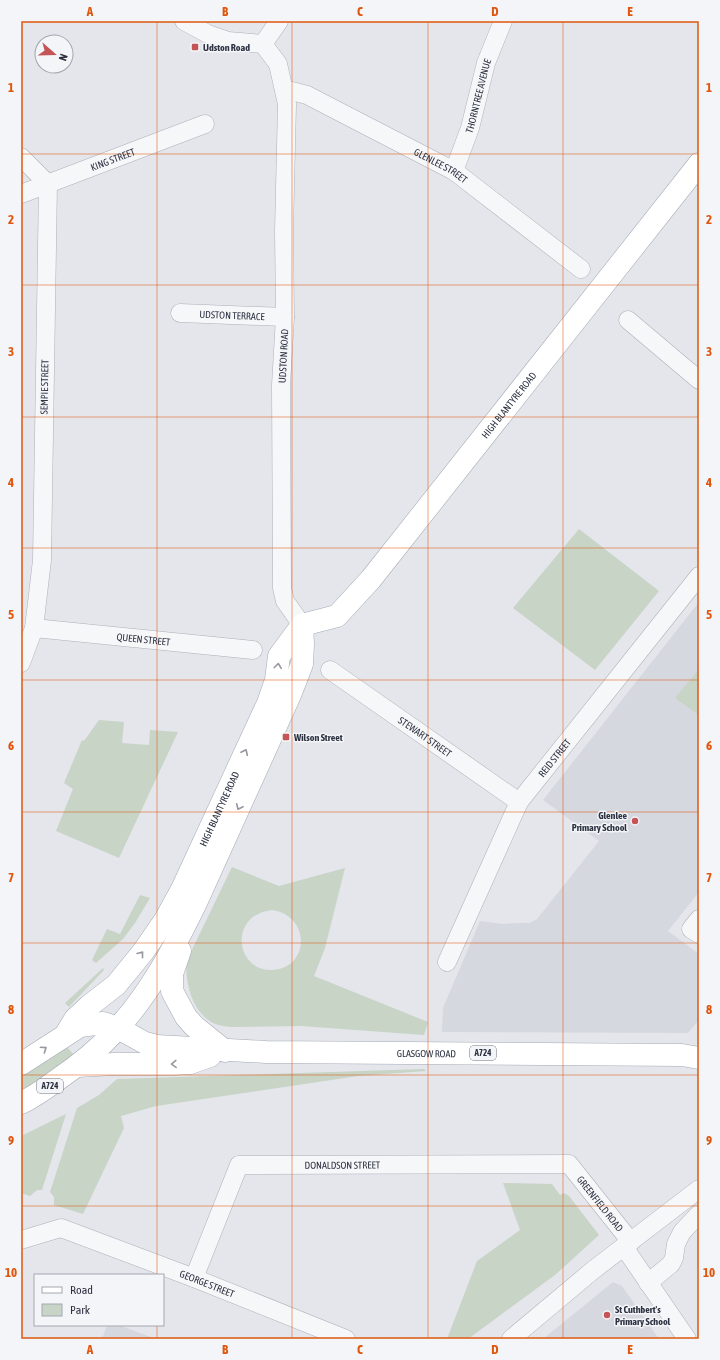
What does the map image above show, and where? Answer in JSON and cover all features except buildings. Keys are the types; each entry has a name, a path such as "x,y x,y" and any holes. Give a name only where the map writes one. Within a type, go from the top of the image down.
{"main road":[{"name":"HIGH BLANTYRE ROAD","path":"116,985 143,952 165,920 182,889 268,703 276,680 279,656 302,625 337,616 371,579 699,164"},
{"name":"HIGH BLANTYRE ROAD","path":"195,904 290,695 302,664 302,625"},
{"path":"77,1066 118,1028 160,971 179,938 195,904"},
{"path":"195,904 172,974 172,992 186,1017 194,1026 225,1051"},
{"path":"116,985 112,997 112,1005 118,1028"},
{"path":"66,1034 75,1020 89,1006 116,985"},
{"name":"A724","path":"21,1064 80,1026 103,1023 118,1028"},
{"name":"GLASGOW ROAD","path":"118,1028 145,1043 157,1046 225,1051 682,1054 699,1058"},
{"name":"GLASGOW ROAD","path":"77,1066 190,1063 225,1051"},
{"name":"A724","path":"21,1103 32,1098 77,1066"}],"street":[{"path":"184,21 208,34 228,41 263,44 279,21"},
{"name":"THORNTREE AVENUE","path":"454,171 470,128 486,64 503,21"},
{"name":"UDSTON ROAD","path":"263,44 278,64 287,104 284,231 284,317 281,385 282,588 285,601 302,625"},
{"name":"GLENLEE STREET","path":"284,89 307,95 454,171 581,268"},
{"name":"KING STREET","path":"21,194 205,124"},
{"path":"21,157 48,184"},
{"name":"SEMPIE STREET","path":"21,663 34,628 42,560 48,184"},
{"name":"UDSTON TERRACE","path":"180,313 284,317"},
{"path":"628,320 699,380"},
{"name":"REID STREET","path":"447,962 519,802 699,576"},
{"name":"QUEEN STREET","path":"34,628 253,650"},
{"name":"STEWART STREET","path":"330,670 519,802"},
{"path":"699,918 691,929 699,934"},
{"name":"GREENFIELD ROAD","path":"569,1164 627,1245 648,1283 687,1339"},
{"name":"DONALDSON STREET","path":"194,1278 239,1165 569,1164"},
{"path":"511,1339 592,1271 699,1189"},
{"path":"648,1283 671,1264 674,1258 676,1244 682,1232 699,1214"},
{"name":"GEORGE STREET","path":"21,1240 61,1228 194,1278 346,1339"}],"shaded area":[{"name":"Glenlee Primary School","path":"699,602 699,892 668,931 699,954 699,1020 688,1033 442,1032 443,1008 480,921 503,924 530,923 537,919 599,841 543,800"},
{"name":"St Cuthbert's Primary School","path":"613,1282 622,1286 659,1339 543,1339"},
{"path":"107,1326 122,1326 156,1339 102,1339"}],"green space":[{"path":"579,529 659,591 595,670 513,608"},
{"path":"699,669 699,715 675,698"},
{"path":"99,720 124,722 122,743 149,745 150,730 178,732 119,858 56,831 73,789 64,783 82,740 84,741"},
{"path":"232,867 279,886 345,868 325,948 314,976 428,1022 424,1035 301,1026 231,1027 218,1025 206,1018 195,1004 188,986 186,968 187,960","holes":["272,910 285,914 294,922 300,932 301,943 298,953 292,962 282,968 269,970 258,967 249,960 244,951 242,941 243,931 249,921 258,914"]},
{"path":"140,895 150,898 135,923 123,939 96,963 92,960 107,929 120,934"},
{"path":"103,968 104,970 69,1007 65,1003"},
{"path":"66,1046 74,1055 21,1093 21,1077"},
{"path":"424,1069 426,1071 358,1076 156,1106 121,1116 124,1128 83,1214 54,1205 54,1197 50,1192 77,1108 99,1095 117,1079"},
{"path":"66,1114 42,1190 37,1190 30,1196 21,1193 21,1136"},
{"path":"503,1183 552,1184 560,1195 564,1193 569,1196 599,1235 555,1275 468,1339 447,1339 477,1261 520,1230"}],"place":[{"name":"Udston Road","path":"195,47"},
{"name":"Wilson Street","path":"286,737"},
{"name":"Glenlee Primary School","path":"635,821"},
{"name":"St Cuthbert's Primary School","path":"607,1315"}]}
